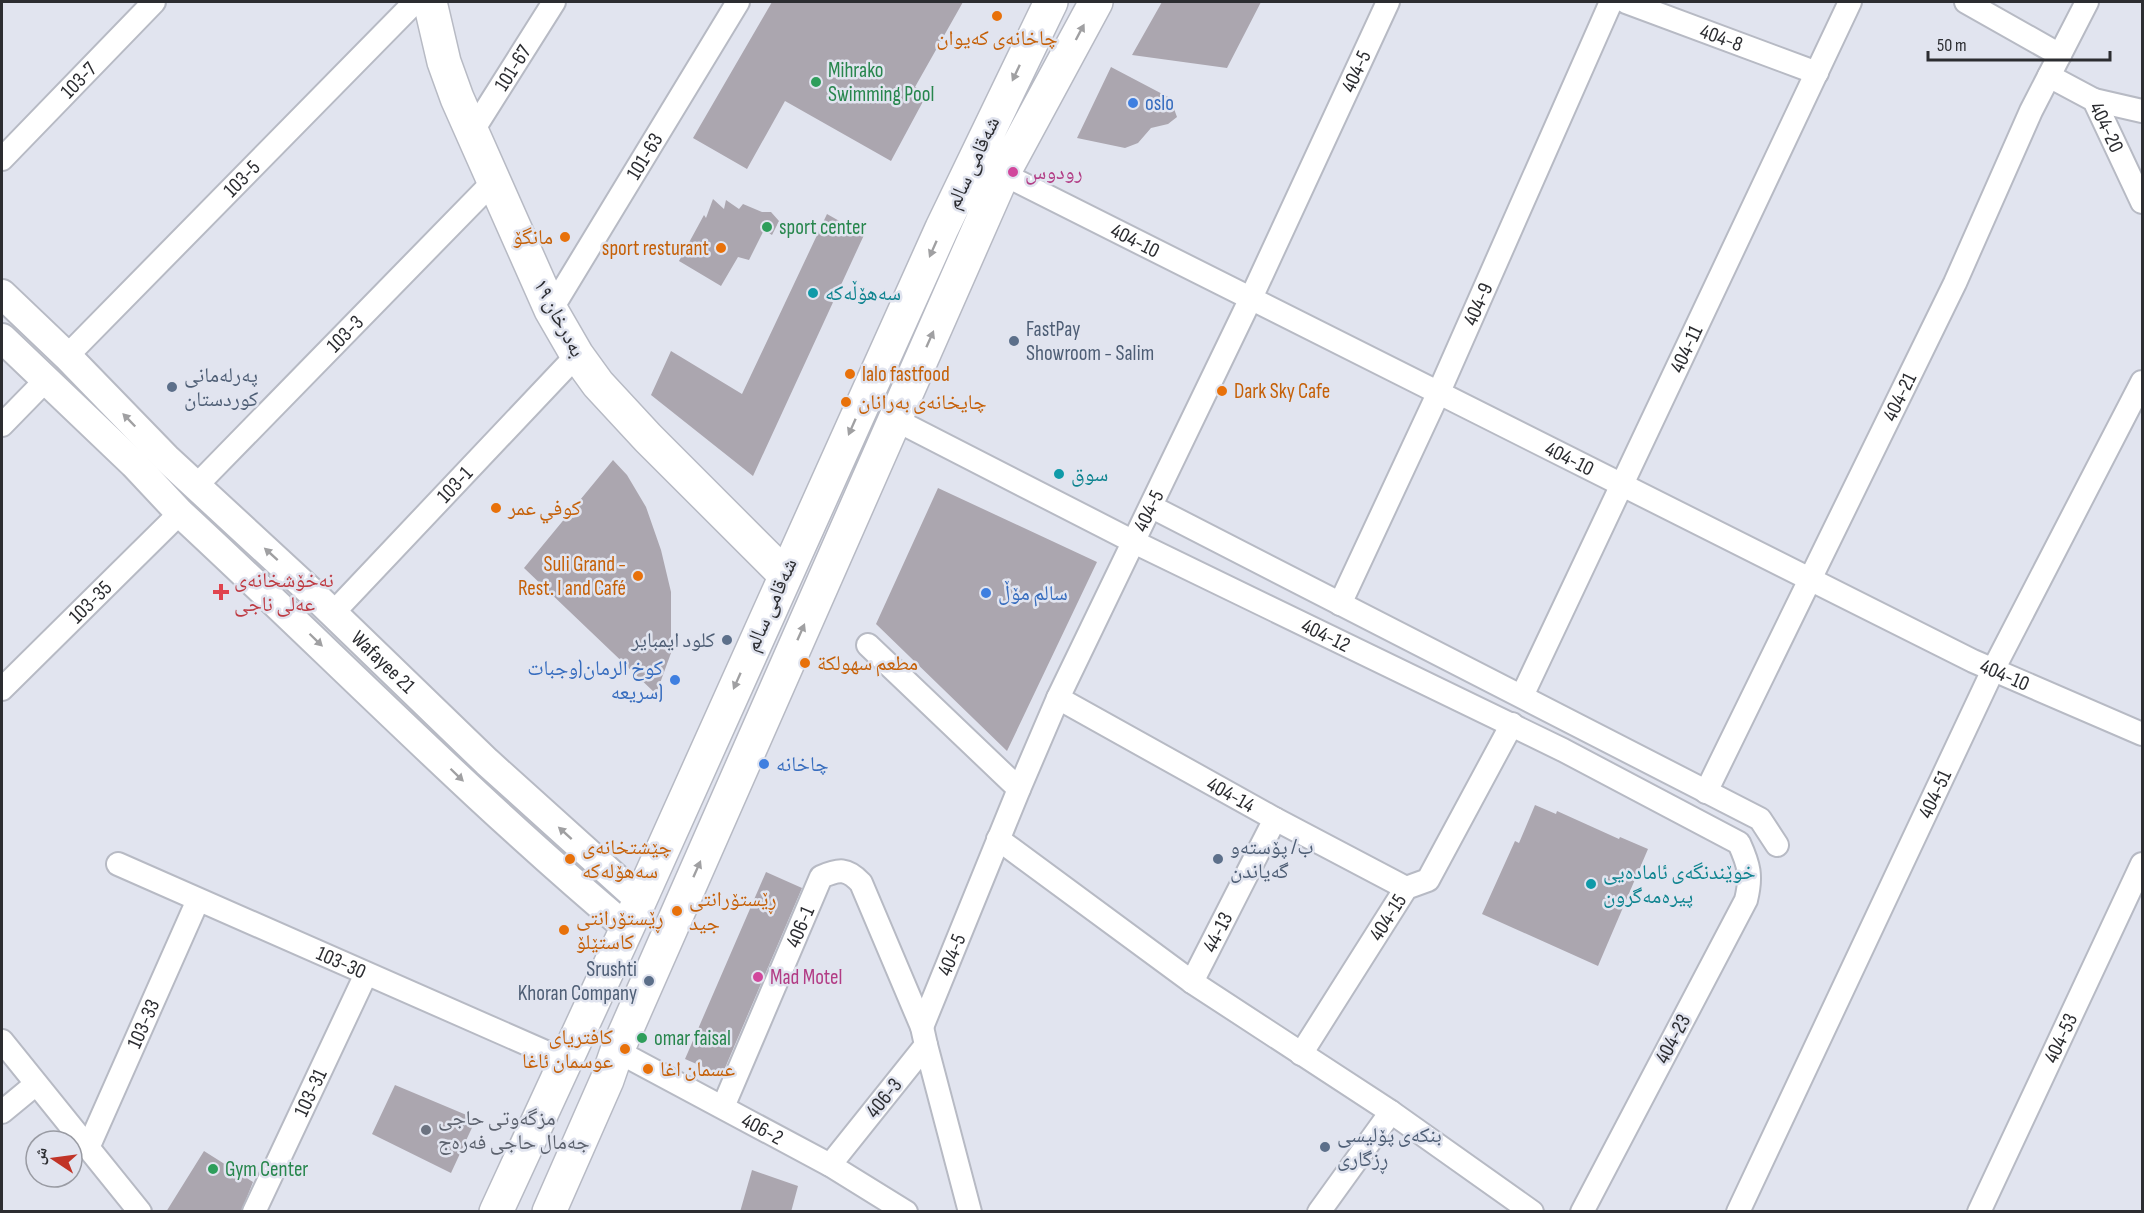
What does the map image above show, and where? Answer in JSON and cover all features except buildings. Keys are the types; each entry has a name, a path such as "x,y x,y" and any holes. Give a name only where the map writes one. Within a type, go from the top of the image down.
{"main road":[{"name":"بەدرخان ١٩","path":"430,2 444,62 472,132 551,310 577,355 598,384 648,438 785,575"},
{"name":"شەقامی سالم","path":"496,1212 942,228 1051,2"},
{"name":"شەقامی سالم","path":"549,1212 607,1080 617,1051 1003,174 1096,2"}],"street":[{"name":"103-7","path":"2,159 154,2"},
{"name":"103-5","path":"67,356 416,2"},
{"name":"101-67","path":"472,132 554,2"},
{"name":"101-63","path":"551,310 738,2"},
{"name":"404-5","path":"924,1036 998,839 1058,698 1152,507 1388,2"},
{"name":"404-9","path":"1340,604 1438,394 1611,2"},
{"name":"404-8","path":"1626,2 1817,73"},
{"name":"404-11","path":"1522,696 1851,2"},
{"path":"1966,2 2060,55"},
{"name":"404-21","path":"1706,792 1955,283 2031,111 2087,2"},
{"name":"404-20","path":"2049,76 2094,100 2142,202"},
{"path":"2094,100 2142,111"},
{"name":"404-10","path":"1003,174 1438,394 1993,670 2142,734"},
{"name":"103-3","path":"196,486 494,181"},
{"name":"Wafayee 21","path":"2,294 67,356 165,458 333,613 487,762 633,914"},
{"name":"Wafayee 21","path":"2,338 134,464 180,513 518,833 633,914"},
{"name":"103-1","path":"333,613 577,355"},
{"path":"2,425 45,381"},
{"name":"404-51","path":"1738,1212 1993,670 2142,382"},
{"name":"404-12","path":"894,419 1134,542 1512,724 1738,843 1748,863"},
{"path":"1152,507 1760,819 1777,845"},
{"name":"103-35","path":"2,689 180,513"},
{"path":"868,645 1018,789"},
{"name":"404-14","path":"1058,698 1275,819 1406,888"},
{"name":"404-15","path":"1302,1054 1406,888 1428,880 1512,724"},
{"name":"44-13","path":"1192,982 1275,819"},
{"path":"998,839 1192,982 1391,1112 1532,1212"},
{"name":"404-23","path":"1582,1212 1746,900 1750,882 1748,863"},
{"name":"103-30","path":"118,864 566,1061"},
{"name":"404-53","path":"1979,1212 2142,864"},
{"name":"406-1","path":"723,1107 821,877 842,870 853,874 861,884 924,1036"},
{"name":"103-33","path":"88,1148 198,900"},
{"name":"103-31","path":"254,1212 366,974"},
{"path":"924,1036 970,1212"},
{"name":"406-3","path":"830,1165 924,1036"},
{"path":"2,1041 88,1148 127,1207"},
{"name":"406-2","path":"617,1051 830,1165 906,1212"},
{"path":"2,1112 36,1084"},
{"path":"1319,1212 1391,1112"}],"place":[{"name":"چاخانەی کەیوان","path":"997,16"},
{"name":"Mihrako Swimming Pool","path":"816,82"},
{"name":"oslo","path":"1133,103"},
{"name":"رودوس","path":"1013,172"},
{"name":"sport center","path":"767,227"},
{"name":"مانگۆ","path":"565,237"},
{"name":"sport resturant","path":"721,248"},
{"name":"سەهۆڵەکە","path":"813,293"},
{"name":"FastPay Showroom - Salim","path":"1014,341"},
{"name":"lalo fastfood","path":"850,374"},
{"name":"پەرلەمانی کوردستان","path":"172,387"},
{"name":"Dark Sky Cafe","path":"1222,391"},
{"name":"چایخانەی بەرانان","path":"846,402"},
{"name":"سوق","path":"1059,474"},
{"name":"كوفي عمر","path":"496,508"},
{"name":"Suli Grand - Rest. I and Café","path":"638,576"},
{"name":"نەخۆشخانەی عەلی ناجی","path":"221,592"},
{"name":"سالم مۆڵ","path":"986,593"},
{"name":"كلود ايمباير","path":"727,640"},
{"name":"مطعم سهولكة","path":"805,663"},
{"name":"كوخ الرمان(وجبات سريعه)","path":"675,680"},
{"name":"چاخانە","path":"764,764"},
{"name":"چێشتخانەی سەهۆلەکە","path":"570,859"},
{"name":"ب/ پۆستەو گەیاندن","path":"1218,859"},
{"name":"خوێندنگەی ئامادەیی پیرەمەگرون","path":"1591,884"},
{"name":"ڕێستۆرانتی جید","path":"677,911"},
{"name":"ڕێستۆرانتی کاستێلۆ","path":"564,930"},
{"name":"Mad Motel","path":"758,977"},
{"name":"Srushti Khoran Company","path":"649,981"},
{"name":"omar faisal","path":"642,1038"},
{"name":"کافتریای عوسمان ئاغا","path":"625,1049"},
{"name":"عسمان اغا","path":"648,1069"},
{"name":"مزگه‌وتی حاجی جەمال حاجی فەرەج","path":"426,1130"},
{"name":"بنکەی پۆلیسی ڕزگاری","path":"1325,1147"},
{"name":"Gym Center","path":"213,1169"}]}
